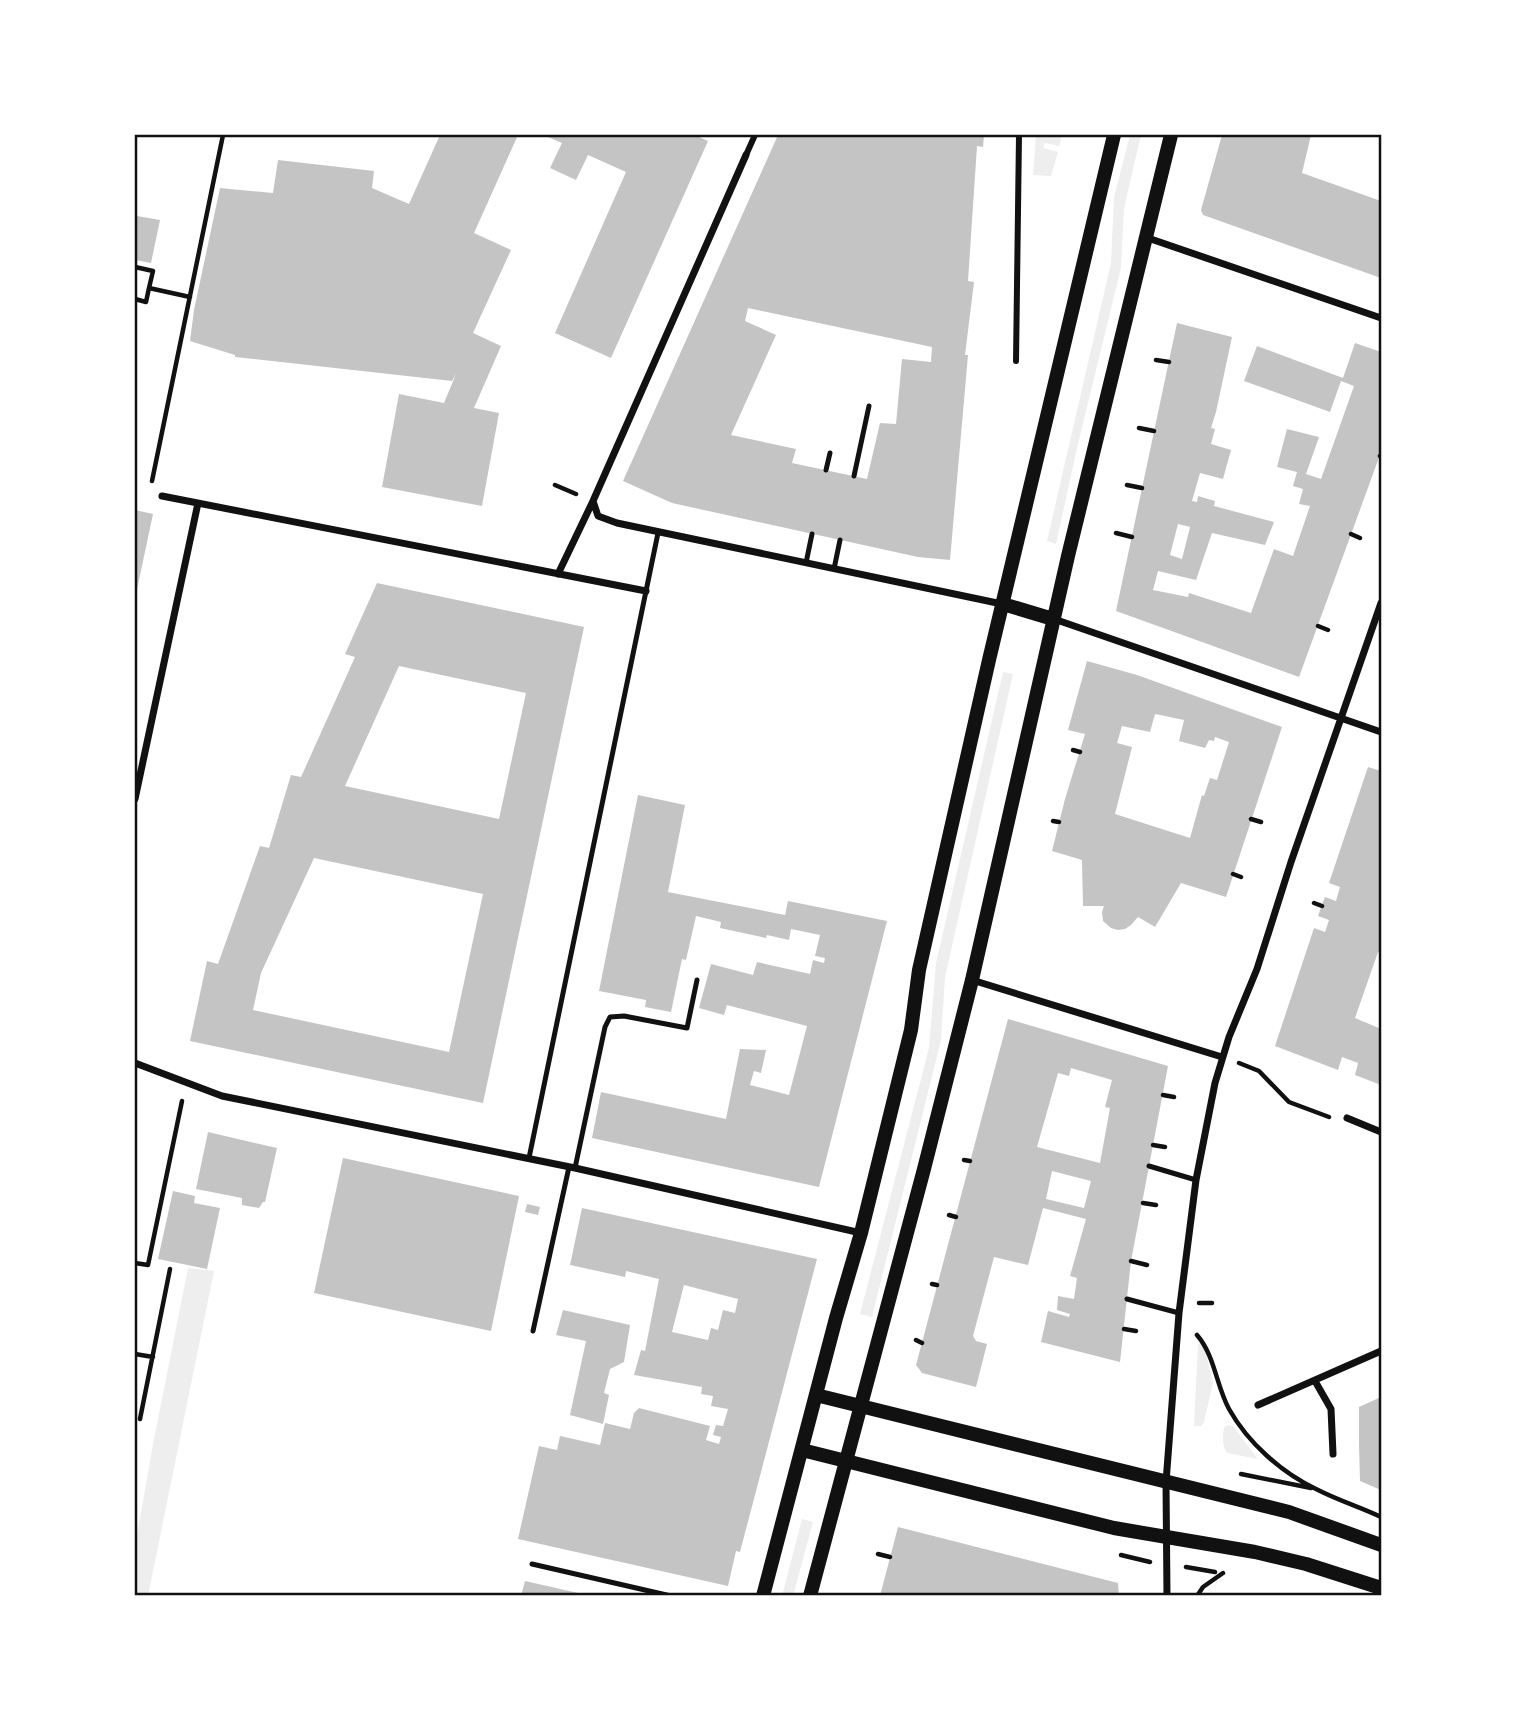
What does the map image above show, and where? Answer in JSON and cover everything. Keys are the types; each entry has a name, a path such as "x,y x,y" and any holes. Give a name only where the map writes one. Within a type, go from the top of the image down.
{"main road":[{"path":"763,1596 861,1233 911,1030 919,970 1114,135"},
{"path":"810,1596 972,980 1054,619 1171,135"},
{"path":"1003,604 1054,619"},
{"path":"816,1395 1289,1512 1381,1545"},
{"path":"802,1450 1114,1528 1306,1564 1381,1588"}],"street":[{"path":"558,573 593,501 755,135"},
{"path":"1016,361 1019,135"},
{"path":"1145,237 1381,318"},
{"path":"162,496 646,591"},
{"path":"593,501 598,516 617,523 1003,604"},
{"path":"135,799 198,503"},
{"path":"1167,1596 1166,1482 1179,1313 1196,1180 1215,1083 1229,1037 1257,970 1291,862 1381,603"},
{"path":"1054,619 1381,732"},
{"path":"972,980 1222,1056"},
{"path":"135,1063 222,1096 529,1158 861,1233"},
{"path":"1347,1118 1381,1132"},
{"path":"1258,1405 1381,1351"},
{"path":"1315,1381 1331,1409 1333,1454"}],"lane":[{"path":"854,476 869,406"},
{"path":"826,470 830,453"},
{"path":"529,1158 658,533"},
{"path":"806,563 813,534"},
{"path":"834,569 840,540"},
{"path":"533,1331 605,1027 610,1017 624,1016 687,1028 697,980"},
{"path":"1149,1166 1196,1180"},
{"path":"1127,1299 1179,1313"},
{"path":"532,1564 671,1596"}],"path":[{"path":"150,493 223,135"},
{"path":"135,299 146,302 152,271 136,267 138,261"},
{"path":"149,288 190,298"},
{"path":"1156,360 1169,362"},
{"path":"1139,428 1154,431"},
{"path":"1127,485 1142,488"},
{"path":"1116,533 1132,537"},
{"path":"1351,534 1360,538"},
{"path":"1318,626 1328,630"},
{"path":"1073,750 1080,752"},
{"path":"1251,819 1261,821"},
{"path":"1233,874 1241,877"},
{"path":"1314,903 1322,906"},
{"path":"1222,1056 1259,1071 1289,1102 1339,1122 1347,1118"},
{"path":"1163,1095 1174,1097"},
{"path":"135,1263 148,1265 178,1120"},
{"path":"1153,1145 1166,1147"},
{"path":"1143,1203 1156,1205"},
{"path":"949,1215 956,1217"},
{"path":"1131,1261 1147,1265"},
{"path":"140,1419 170,1269"},
{"path":"1179,1313 1206,1345 1229,1409 1266,1455 1315,1489 1381,1517"},
{"path":"1124,1329 1136,1331"},
{"path":"916,1340 922,1343"},
{"path":"135,1354 152,1357"},
{"path":"1231,1472 1315,1489"},
{"path":"878,1555 890,1557"},
{"path":"1197,1596 1203,1587 1223,1573"}],"shaded area":[{"path":"1036,135 1062,135 1059,146 1045,143 1043,148 1058,152 1051,176 1033,175"},
{"path":"1130,135 1141,135 1124,208 1121,268 1056,544 1047,541 1111,263 1114,197"},
{"path":"1003,672 1013,674 945,977 941,1040 872,1317 860,1314 929,1048 936,963"},
{"path":"188,1268 214,1271 148,1596 135,1596 135,1546"},
{"path":"1198,1344 1204,1345 1213,1383 1204,1422 1201,1426 1194,1426"},
{"path":"1225,1426 1233,1426 1258,1459 1227,1453 1223,1436"},
{"path":"802,1519 813,1522 793,1596 782,1596"}],"building":[{"path":"440,135 518,135 474,233 511,250 473,333 501,346 474,408 499,413 482,506 382,487 399,394 444,403 456,374 452,381 235,357 190,341 220,188 273,193 278,160 374,171 372,188 409,204"},
{"path":"543,135 695,135 708,141 611,358 555,333 626,172 588,155 576,180 550,168 562,143"},
{"path":"778,135 984,135 983,147 977,146 968,281 974,282 965,355 968,355 950,560 918,557 672,503 623,481","holes":["748,308 932,347 931,362 902,359 896,424 880,423 867,479 792,463 796,449 731,435 776,335 745,321"]},
{"path":"1222,135 1311,135 1302,173 1381,201 1381,278 1203,215 1201,210"},
{"path":"137,216 160,220 151,263 135,260"},
{"path":"1177,323 1232,337 1211,428 1215,429 1211,444 1231,450 1223,479 1200,473 1192,501 1197,502 1198,496 1215,501 1214,506 1274,522 1265,545 1212,533 1196,580 1158,571 1153,590 1188,597 1189,593 1251,613 1274,549 1293,556 1310,506 1299,504 1303,489 1293,486 1297,472 1277,467 1287,429 1319,437 1306,474 1321,479 1354,386 1341,381 1330,412 1244,381 1257,346 1343,378 1355,343 1381,352 1381,452 1299,677 1116,611","holes":["1178,524 1190,527 1182,559 1170,555"]},
{"path":"135,510 153,514 136,594 135,594"},
{"path":"377,583 584,627 483,1103 190,1041 207,961 218,964 260,846 269,848 291,775 301,777 355,657 345,654","holes":["399,666 526,693 499,819 345,786","314,858 483,894 449,1052 253,1010 261,973"]},
{"path":"1087,661 1137,675 1282,727 1226,897 1181,883 1155,927 1138,917 1125,929 1118,930 1103,921 1104,906 1083,906 1082,860 1052,851 1085,734 1068,730","holes":["1155,714 1184,720 1179,741 1205,748 1209,740 1214,741 1215,737 1229,742 1217,780 1210,778 1204,796 1202,795 1190,838 1115,814 1132,747 1117,743 1122,726 1150,732"]},
{"path":"1368,767 1381,771 1381,953 1378,952 1355,1018 1381,1029 1381,1085 1355,1075 1358,1063 1342,1057 1338,1070 1275,1046 1314,928 1325,932 1329,920 1318,916 1325,897 1336,901 1340,887 1329,883"},
{"path":"638,795 685,805 668,892 785,915 788,901 887,921 819,1187 592,1138 601,1092 726,1119 740,1049 766,1050 761,1073 754,1071 750,1085 789,1095 807,1026 727,1005 724,1015 699,1008 711,964 753,975 757,962 810,974 813,960 824,963 825,958 815,956 820,935 791,929 789,940 767,935 766,938 720,928 721,922 696,916 686,960 682,959 671,1012 645,1007 646,1000 599,991"},
{"path":"1008,1019 1168,1066 1131,1261 1120,1362 1041,1342 1048,1311 1069,1317 1070,1314 1057,1310 1058,1296 1074,1299 1077,1278 1070,1276 1086,1219 1043,1208 1028,1265 994,1257 973,1336 976,1341 987,1344 976,1387 922,1373 916,1365","holes":["1071,1068 1112,1080 1105,1107 1110,1108 1100,1163 1037,1147 1058,1073 1069,1076","1052,1171 1091,1181 1084,1208 1046,1199"]},
{"path":"208,1132 277,1148 265,1202 259,1208 242,1205 242,1198 196,1189"},
{"path":"343,1158 519,1196 491,1331 314,1293"},
{"path":"173,1191 195,1196 194,1203 220,1208 207,1269 158,1259"},
{"path":"527,1204 540,1207 538,1215 525,1212"},
{"path":"582,1208 817,1259 740,1552 736,1551 728,1586 518,1539 539,1446 557,1450 560,1436 600,1445 605,1423 630,1429 634,1413 639,1408 710,1426 706,1440 719,1444 721,1437 713,1435 716,1425 723,1426 728,1409 711,1406 713,1396 701,1394 702,1387 634,1375 641,1350 645,1351 659,1279 626,1271 625,1277 570,1265","holes":["684,1285 738,1299 735,1313 723,1310 718,1330 711,1328 708,1340 672,1332"]},
{"path":"563,1310 630,1325 624,1362 610,1369 604,1393 609,1395 603,1424 570,1415 586,1341 556,1335"},
{"path":"1381,1397 1381,1490 1360,1481 1359,1407"},
{"path":"898,1527 1118,1583 1119,1596 880,1596"},
{"path":"525,1581 587,1595 587,1596 521,1596"}]}
